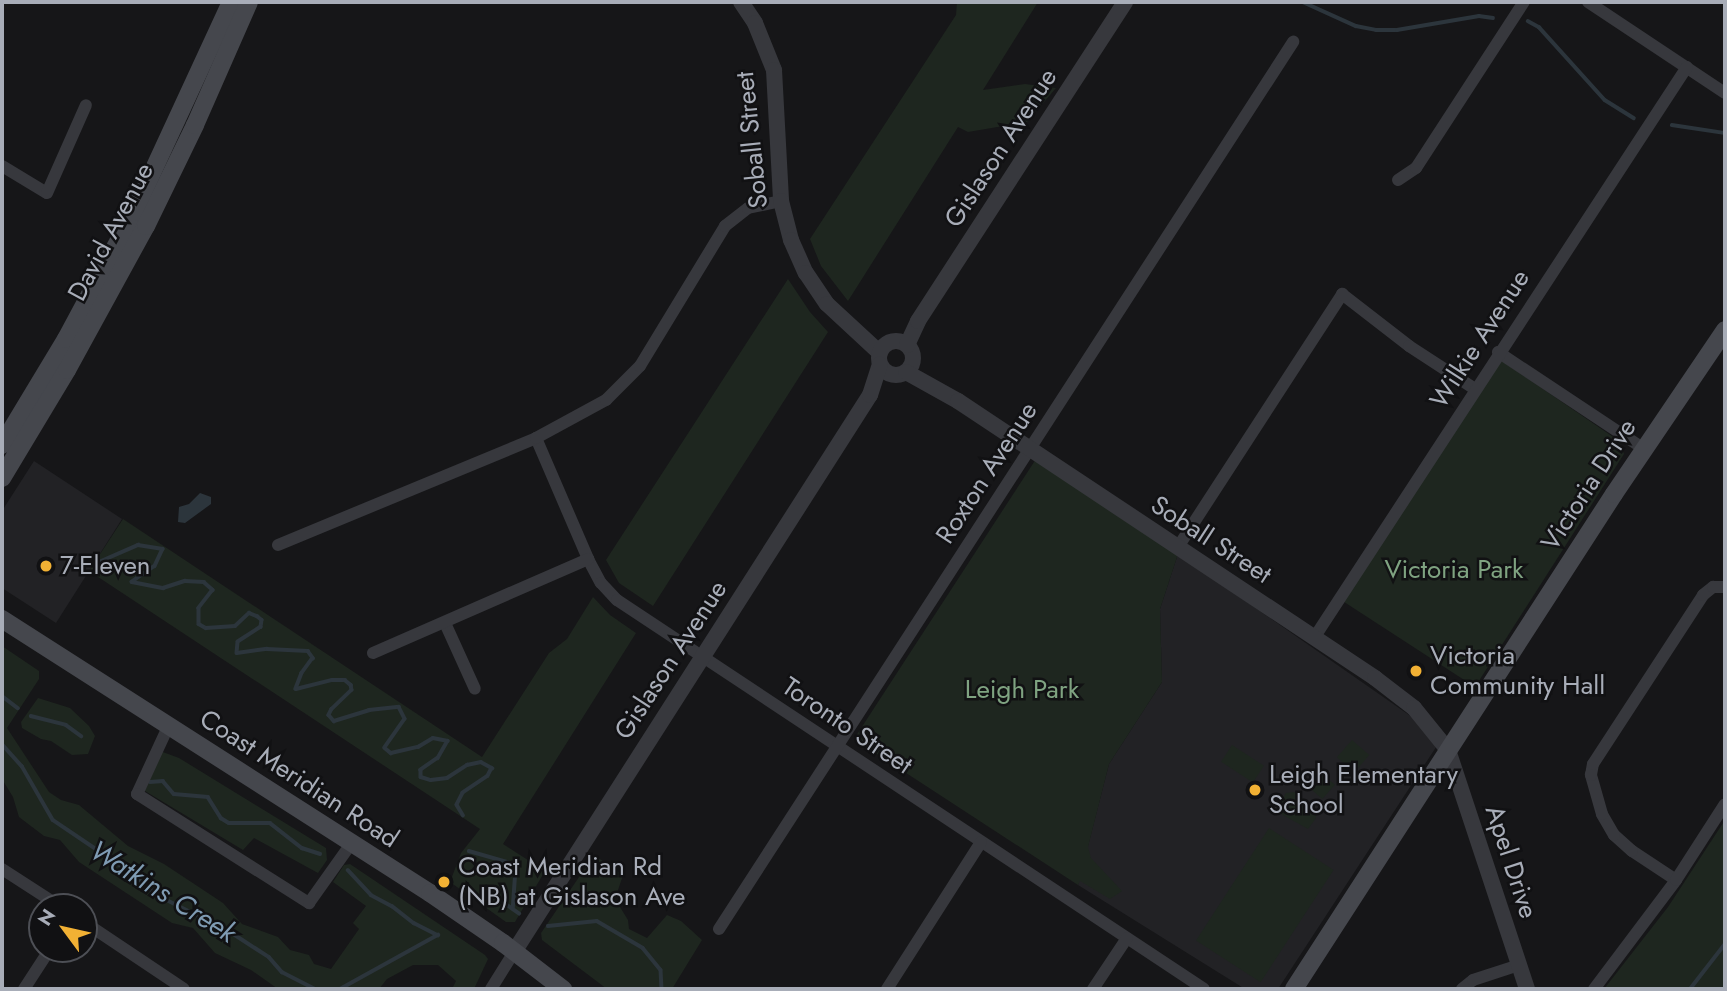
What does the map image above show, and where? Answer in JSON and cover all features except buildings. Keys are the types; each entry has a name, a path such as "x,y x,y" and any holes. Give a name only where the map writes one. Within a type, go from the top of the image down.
{"main road":[{"name":"David Avenue","path":"2,445 119,241 183,111 231,2"},
{"name":"David Avenue","path":"2,478 67,370 146,226 204,106 249,2"},
{"name":"Victoria Drive","path":"1294,989 1644,449 1725,330"},
{"name":"Coast Meridian Road","path":"2,619 430,893 564,989"}],"street":[{"name":"Soball Street","path":"741,2 755,23 774,70 781,201 791,240 811,281 840,317 863,337 896,357 934,386 1406,701 1448,750"},
{"name":"Gislason Avenue","path":"514,952 1125,2"},
{"path":"1398,180 1416,168 1524,2"},
{"path":"1588,2 1725,93"},
{"name":"Roxton Avenue","path":"719,929 1293,42"},
{"name":"Wilkie Avenue","path":"1314,638 1498,352 1687,67"},
{"path":"2,166 47,194 86,105"},
{"path":"278,545 536,438 586,413 625,383 646,358 725,226 748,208 781,201"},
{"path":"1178,547 1342,294 1409,346 1475,389"},
{"path":"1498,352 1644,449"},
{"name":"Toronto Street","path":"536,438 588,559 601,583 617,600 1204,989"},
{"path":"373,653 588,559"},
{"path":"1676,880 1632,851 1614,835 1602,814 1591,775 1594,764 1703,595 1713,587 1725,587"},
{"path":"445,623 475,690"},
{"path":"167,727 137,794 309,903 351,844"},
{"name":"Apel Drive","path":"1448,750 1527,989"},
{"path":"1594,989 1676,880 1725,804"},
{"path":"887,989 981,842"},
{"path":"2,869 39,893"},
{"path":"98,932 177,987"},
{"path":"1094,989 1127,938"},
{"path":"491,989 514,952"},
{"path":"24,989 41,963"},
{"path":"1462,989 1473,980 1519,965"}],"shaded area":[{"path":"34,461 122,519 56,623 2,588 2,511"},
{"path":"200,493 211,497 211,504 185,523 178,522 179,507 189,504"},
{"name":"Leigh Elementary School","path":"1178,554 1442,738 1278,989 1245,989 1078,885 1109,764 1162,682 1160,609"}],"green space":[{"path":"957,2 1038,2 983,90 1025,84 1056,88 1027,122 968,132 958,127 848,301 821,266 810,239 956,15"},
{"path":"788,279 810,312 828,332 653,606 619,583 606,560"},
{"name":"Victoria Park","path":"1496,357 1619,441 1624,454 1475,687 1338,598"},
{"name":"Leigh Park","path":"1036,459 1178,554 1160,609 1162,682 1109,764 1088,847 1091,858 1122,891 1110,899 1080,881 1078,885 854,739"},
{"path":"123,519 482,757 549,653 567,639 593,597 610,615 636,633 503,844 545,871 515,922 506,922 450,882 461,853 480,829 89,571"},
{"path":"2,646 39,671 39,679 7,728 49,792 61,800 79,805 128,846 164,864 223,903 242,924 278,937 290,950 309,955 314,964 331,969 359,929 353,923 366,906 333,882 344,865 350,864 485,955 488,959 474,989 452,989 456,981 438,965 413,965 387,979 379,989 278,989 251,970 215,953 193,928 172,923 79,862 60,840 44,836 19,817 13,797 2,779"},
{"path":"38,698 70,708 89,726 95,736 88,754 72,755 51,741 41,739 22,728 21,722"},
{"path":"1352,740 1369,755 1354,772 1337,757"},
{"path":"1232,745 1264,766 1253,782 1221,762"},
{"path":"160,751 179,758 326,848 327,860 318,873 254,838 243,850 145,791 141,785"},
{"path":"1319,771 1335,785 1322,799 1307,785"},
{"path":"1294,792 1315,807 1316,818 1308,829 1276,811 1286,793"},
{"path":"1725,820 1725,989 1604,989 1668,907"},
{"path":"1269,828 1334,870 1261,982 1196,940"},
{"path":"594,855 623,875 615,899 628,920 629,929 647,938 667,915 681,921 702,940 672,989 607,989 542,940 541,933"}],"waterway":[{"path":"1303,2 1356,26 1376,30 1397,30 1479,16 1493,18"},
{"path":"1528,21 1539,27 1605,100 1634,118"},
{"path":"1672,125 1725,133"},
{"path":"99,562 138,545 163,549 155,566 132,582 163,588 185,581 204,582 213,590 199,608 199,624 206,628 235,626 249,613 257,616 262,620 261,627 238,642 237,653 267,649 308,651 313,658 302,673 296,689 332,680 345,680 351,685 352,690 329,715 334,721 369,710 399,707 405,719 385,748 391,753 418,747 433,738 448,741 438,758 421,770 421,777 431,780 447,778 467,765 481,762 492,768 488,776 463,793 457,805 463,815"},
{"path":"2,696 18,708"},
{"path":"31,716 66,725 81,736"},
{"name":"Watkins Creek","path":"2,744 22,766 53,820 130,872 159,896 232,933 269,957 282,972 316,989"},
{"path":"150,782 163,781 174,794 208,797 221,818 229,823 270,823 302,848 320,854"},
{"path":"469,851 507,862 516,869 513,908"},
{"path":"348,870 371,895 438,935"},
{"name":"Watkins Creek","path":"481,903 493,895 519,913"},
{"name":"Watkins Creek","path":"548,926 597,921 643,948 661,970 662,989"},
{"name":"Watkins Creek","path":"340,989 438,935"},
{"name":"Watkins Creek","path":"1690,989 1725,944"}],"place":[{"name":"7-Eleven","path":"46,566"},
{"name":"Victoria Community Hall","path":"1416,671"},
{"name":"Leigh Elementary School","path":"1255,790"},
{"name":"Coast Meridian Rd (NB) at Gislason Ave","path":"444,882"}]}
